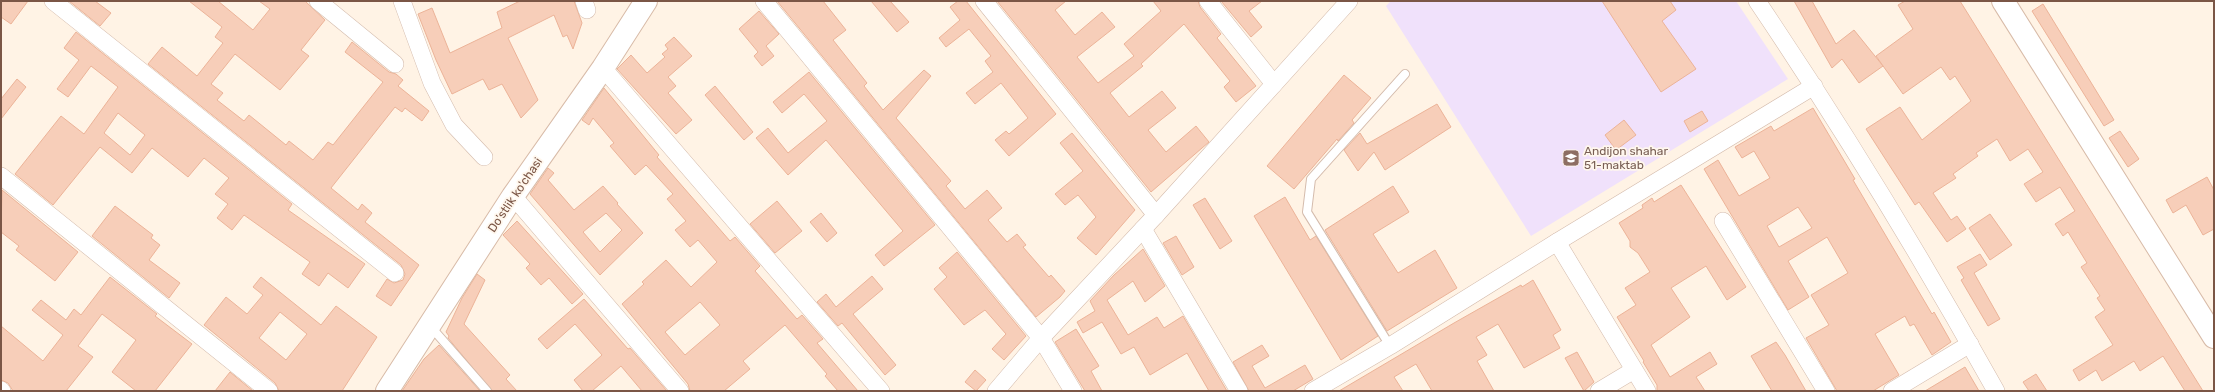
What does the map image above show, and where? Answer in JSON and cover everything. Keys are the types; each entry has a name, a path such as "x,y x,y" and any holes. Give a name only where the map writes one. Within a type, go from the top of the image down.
{"street":[{"path":"53,1 395,273"},
{"path":"318,1 395,64"},
{"path":"402,1 432,83 454,125 484,157"},
{"name":"Do'stlik ko'chasi","path":"386,391 430,326 513,196 603,68 646,1"},
{"path":"764,1 1041,338 1073,391"},
{"path":"984,1 1156,215"},
{"path":"1208,1 1274,84"},
{"path":"996,391 1041,338 1143,230 1349,1"},
{"path":"1756,1 1814,86 1970,344 1996,391"},
{"path":"2003,1 2214,337"},
{"path":"603,68 881,391"},
{"path":"1313,391 1390,346 1557,242 1814,86"},
{"path":"1,176 269,391"},
{"path":"513,196 680,391"},
{"path":"1723,221 1826,391"},
{"path":"1143,230 1239,391"},
{"path":"1557,242 1647,391"},
{"path":"1892,391 1970,344"},
{"path":"1599,391 1634,370"}],"lane":[{"path":"1390,346 1307,212 1311,179 1406,74"},
{"path":"430,326 487,391"}],"shaded area":[{"name":"Andijon shahar 51-maktab","path":"1391,1 1736,1 1788,79 1531,236 1386,6"}],"building":[{"path":"1,1 28,1 11,24 1,17"},
{"path":"69,1 95,1 111,13 100,26"},
{"path":"189,1 218,1 253,30 270,9 259,1 305,1 325,20 301,50 309,56 280,90 235,54 211,84 223,93 217,100 244,121 249,115 286,145 289,141 313,160 328,142 333,145 383,82 345,52 352,42 389,72 396,74 403,80 398,86 429,111 422,121 405,108 402,112 395,107 331,188 358,210 362,204 372,213 365,222 419,265 391,306 376,296 387,279 394,283 403,280 405,274 401,265 148,64 162,47 197,76 223,43 215,37 222,27"},
{"path":"520,1 574,1 582,23 573,49 567,35 563,37 554,15 508,38 538,100 521,118 502,84 489,90 483,79 452,94 436,60 418,14 432,8 450,53 502,28 497,12"},
{"path":"777,1 823,1 846,30 833,40 867,83 864,86 883,110 924,70 931,76 896,118 951,181 946,186 965,209 987,190 1002,208 988,220 1007,242 1017,234 1026,245 1023,247 1049,277 1051,275 1065,291 1060,297 1036,317"},
{"path":"871,1 890,1 909,22 897,32"},
{"path":"958,1 966,1 1056,114 1009,156 995,140 1006,131 1009,134 1028,118 1001,83 975,104 966,93 993,72 985,61 991,56 969,29 946,47 939,38 960,20 950,7"},
{"path":"997,1 1066,1 1055,10 1075,35 1102,12 1115,27 1077,57 1098,83 1134,56 1124,44 1161,11 1153,1 1198,1 1200,7 1221,34 1217,38 1256,86 1236,102 1224,87 1230,81 1184,24 1141,64 1143,66 1110,93 1129,117 1162,91 1176,108 1148,130 1166,152 1196,126 1209,142 1151,192"},
{"path":"1221,1 1262,1 1249,11 1262,27 1251,37"},
{"path":"1602,1 1670,1 1676,10 1662,21 1696,69 1661,92"},
{"path":"1794,1 1812,1 1836,44 1854,30 1883,66 1859,83 1842,59 1832,68"},
{"path":"1905,1 1960,1 2203,391 2185,391 2163,356 2140,371 2134,361 2102,381 2096,370 2079,381 2073,370 2113,345 2095,317 2105,310 2097,298 2100,296 2081,267 2087,263 2068,232 2063,236 2055,224 2075,211 2060,187 2036,202 2024,184 2043,172 2028,149 2010,161 1997,139 1976,153 1978,156 1953,174 1956,178 1933,193 1951,220 1957,216 1966,229 1947,242 1919,202 1915,205 1866,129 1900,107 1922,140 1971,101 1955,76 1950,80 1941,67 1903,94 1876,56 1913,29 1898,5"},
{"path":"2043,4 2114,120 2104,126 2032,11"},
{"path":"759,11 779,34 766,46 774,56 762,66 754,56 758,52 739,29"},
{"path":"76,32 292,204 288,210 365,264 348,288 328,273 319,286 302,274 310,262 244,215 232,230 217,218 228,204 215,194 229,178 204,158 188,177 152,148 132,173 100,147 53,205 15,174 61,116 84,134 118,87 91,66 68,97 57,89 79,60 64,48","holes":["118,113 145,135 130,155 104,133"]},
{"path":"674,37 692,56 668,77 676,86 668,93 692,120 676,134 617,69 631,55 647,73 665,57 662,54 668,49 665,45"},
{"path":"809,72 935,225 884,266 875,255 903,231 826,140 788,175 756,138 768,128 788,153 827,121 804,94 782,113 773,102"},
{"path":"1344,75 1371,98 1352,120 1354,123 1338,141 1337,139 1294,189 1267,166"},
{"path":"17,79 26,87 1,119 1,99"},
{"path":"715,86 753,132 744,140 705,95"},
{"path":"604,88 659,155 657,157 730,241 735,237 760,266 755,271 797,319 802,315 823,339 817,343 858,391 838,391 825,376 827,374 785,325 743,361 750,369 724,391 690,391 688,384 622,304 644,284 642,282 666,260 691,287 717,262 698,240 690,247 675,230 686,221 667,199 673,194 646,165 635,175 610,146 614,143 593,118 589,125 582,120","holes":["700,302 720,325 685,355 665,332"]},
{"path":"1437,104 1451,127 1385,170 1374,152 1358,171 1344,150 1360,133 1367,144"},
{"path":"1813,108 1855,179 1853,180 1932,314 1934,312 1951,342 1932,355 1914,324 1910,326 1905,316 1875,334 1899,375 1873,391 1837,391 1806,338 1829,325 1811,295 1848,273 1827,237 1788,261 1809,297 1788,310 1704,169 1718,160 1739,196 1770,178 1754,151 1742,158 1735,147 1771,126 1774,131","holes":["1798,207 1812,228 1779,247 1767,226"]},
{"path":"1702,111 1708,121 1690,132 1684,121"},
{"path":"1624,120 1636,135 1616,150 1605,135"},
{"path":"2120,131 2139,159 2128,167 2109,138"},
{"path":"1072,133 1135,210 1096,255 1077,238 1096,217 1078,195 1065,205 1055,194 1083,171 1060,143"},
{"path":"548,168 554,173 548,180 574,210 603,186 643,233 600,275 530,194","holes":["606,213 622,230 600,252 583,232"]},
{"path":"2207,177 2214,190 2214,229 2203,235 2186,205 2173,213 2166,200"},
{"path":"1681,185 1746,287 1727,300 1706,266 1671,288 1690,317 1651,345 1670,377 1710,352 1717,364 1696,377 1705,391 1657,391 1657,385 1617,317 1636,305 1625,288 1650,272 1638,253 1630,247 1630,241 1619,223 1643,208 1642,205 1652,198 1654,202"},
{"path":"1393,186 1409,212 1373,234 1398,273 1435,250 1457,288 1387,331 1325,230"},
{"path":"2,190 78,252 55,281 16,250 19,246 1,232"},
{"path":"1285,197 1310,240 1316,236 1378,336 1341,360 1254,216"},
{"path":"1205,198 1232,241 1220,249 1193,205"},
{"path":"777,201 802,231 775,253 750,224"},
{"path":"115,206 153,235 151,238 160,245 149,260 180,283 169,298 92,236"},
{"path":"821,213 837,233 827,242 810,222"},
{"path":"1990,214 2012,245 1990,260 1969,228"},
{"path":"517,221 583,294 572,304 549,278 541,285 526,268 530,264 503,235"},
{"path":"1176,236 1194,267 1182,275 1163,243"},
{"path":"1143,249 1165,286 1145,302 1133,281 1107,300 1128,335 1157,317 1164,328 1183,316 1227,391 1209,391 1187,353 1150,375 1134,347 1121,354 1102,322 1083,333 1077,322 1095,311 1090,301 1114,275"},
{"path":"957,252 1026,336 1004,360 992,349 1006,334 985,310 964,325 934,289 947,277 939,268"},
{"path":"1980,254 1987,265 1974,273 2000,319 1988,326 1961,280 1964,278 1957,267"},
{"path":"477,274 485,280 464,324 510,375 506,379 517,391 492,391 448,338 449,336 446,332 462,298"},
{"path":"872,276 883,289 853,314 896,365 885,375 842,323 838,326 817,302 826,294 836,307"},
{"path":"110,277 157,314 155,316 192,344 155,391 136,391 112,372 136,340 102,314 78,346 93,357 66,391 13,391 8,383 1,380 1,326 43,361 63,335 32,310 41,300 66,320 74,309 81,315"},
{"path":"261,277 321,325 336,306 377,337 342,391 279,391 275,383 204,325 226,297 247,314 263,295 253,287","holes":["280,312 307,334 286,360 259,338"]},
{"path":"1533,280 1561,330 1553,335 1560,348 1524,368 1498,324 1476,337 1487,355 1477,361 1494,391 1432,391 1416,364 1394,377 1403,391 1339,391 1454,323 1521,285 1522,287"},
{"path":"584,299 628,349 630,348 667,391 642,391 621,366 592,391 583,391 574,380 602,355 575,324 547,349 538,339"},
{"path":"1076,329 1099,366 1091,371 1102,391 1085,391 1055,342"},
{"path":"1776,342 1806,391 1772,391 1751,356"},
{"path":"439,345 480,391 402,391 424,359"},
{"path":"1262,345 1269,356 1252,366 1265,388 1305,365 1313,379 1293,391 1249,391 1233,362"},
{"path":"1577,352 1594,382 1584,391 1565,358"},
{"path":"1965,367 1979,391 1925,391"},
{"path":"975,370 986,380 976,391 965,382"},
{"path":"230,372 253,391 215,391"},
{"path":"2036,374 2047,391 2029,391 2023,382"}],"place":[{"name":"Andijon shahar 51-maktab","path":"1571,158"}]}
